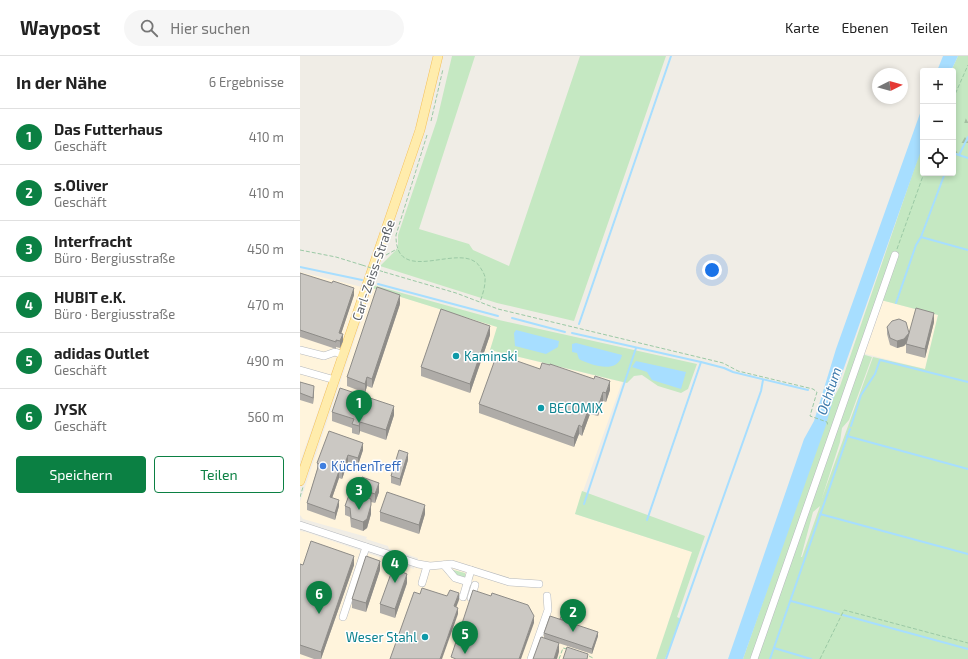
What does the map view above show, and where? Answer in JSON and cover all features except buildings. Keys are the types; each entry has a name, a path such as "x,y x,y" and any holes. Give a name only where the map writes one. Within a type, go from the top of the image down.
{"main road":[{"name":"Carl-Zeiss-Straße","path":"300,481 312,434 344,355 420,130 438,56"}],"street":[{"path":"754,659 895,255"},
{"path":"300,350 324,356 335,352 344,355"},
{"path":"300,370 335,380"},
{"path":"300,525 427,566 452,564 509,582 539,584"},
{"path":"343,617 366,547"},
{"path":"444,565 455,578 468,582"},
{"path":"422,583 427,566"},
{"path":"463,596 472,570"},
{"path":"468,607 475,585"},
{"path":"531,659 548,610 547,596"}],"path":[{"path":"956,92 968,66"},
{"path":"895,255 923,176"},
{"path":"397,249 402,256 410,260 421,262 467,258 478,264 484,274 486,282 480,303"},
{"path":"300,250 336,257 431,285 480,303 517,314 723,363 738,371 813,389 817,392 810,416 827,422"},
{"path":"820,659 844,610 968,644"},
{"path":"559,659 563,648 571,650"},
{"path":"586,655 593,658"}],"shaded area":[{"path":"300,272 362,287 300,462"},
{"path":"372,288 498,327 490,350 622,382 575,514 692,552 668,623 665,659 300,659 300,531 414,569 418,558 389,549 388,546 366,539 367,537 303,519 300,515 300,502"},
{"path":"881,300 938,315 925,369 862,353"}],"green space":[{"path":"452,56 475,56 419,229 469,244 473,250 509,266 580,56 666,56 574,321 497,303 380,266 398,248 398,235 437,120"},
{"path":"958,56 968,56 968,659 743,659 834,397 840,386 920,152 920,176 956,176 956,68 952,68","holes":["877,299 938,315 925,369 873,357 822,498 840,442 842,428 849,420 872,357 858,353","820,506 802,557 813,512"]},
{"path":"968,112 968,157 956,154 956,147"},
{"path":"373,285 499,320 697,364 688,389 681,393 658,386 642,375 634,376 627,383 490,350 497,327 372,288"},
{"path":"582,491 705,536 677,617 681,619 665,659 656,659 692,552 575,514"},
{"path":"450,569 465,573 466,579 457,576"}],"water":[{"path":"943,56 958,56 952,68 938,68"},
{"name":"Ochtum","path":"920,113 920,153 834,396 826,425 743,659 728,659 804,439 814,421 836,349"},
{"path":"516,330 559,341 558,347 546,354 515,346 514,333"},
{"path":"576,343 622,355 620,361 615,365 604,367 591,364 579,359 577,353 572,352 572,344"},
{"path":"636,361 686,372 681,389 652,380 647,372 632,367"}],"waterway":[{"path":"579,324 671,56"},
{"path":"956,154 959,155 968,137"},
{"path":"959,155 968,158"},
{"path":"896,303 916,245 921,237 944,176"},
{"path":"921,237 968,250"},
{"path":"300,267 362,280"},
{"path":"378,284 498,316"},
{"path":"512,318 565,332"},
{"path":"572,333 701,362 733,372 808,390"},
{"path":"584,504 636,348"},
{"path":"851,426 861,395 875,374 880,360 968,382"},
{"path":"647,520 701,362"},
{"path":"666,659 761,391 763,380"},
{"path":"770,659 850,429"},
{"path":"847,436 968,469"},
{"path":"820,514 968,554"},
{"path":"791,601 839,614"},
{"path":"843,615 968,649"},
{"path":"774,648 811,659"}],"place":[{"name":"Kaminski","path":"456,356"},
{"name":"BECOMIX","path":"541,408"},
{"name":"Das Futterhaus","path":"359,423"},
{"name":"KüchenTreff","path":"323,466"},
{"name":"Interfracht","path":"359,510"},
{"name":"HUBIT e.K.","path":"395,583"},
{"name":"JYSK","path":"319,614"},
{"name":"s.Oliver","path":"573,632"},
{"name":"Weser Stahl","path":"425,637"},
{"name":"adidas Outlet","path":"465,654"}]}
